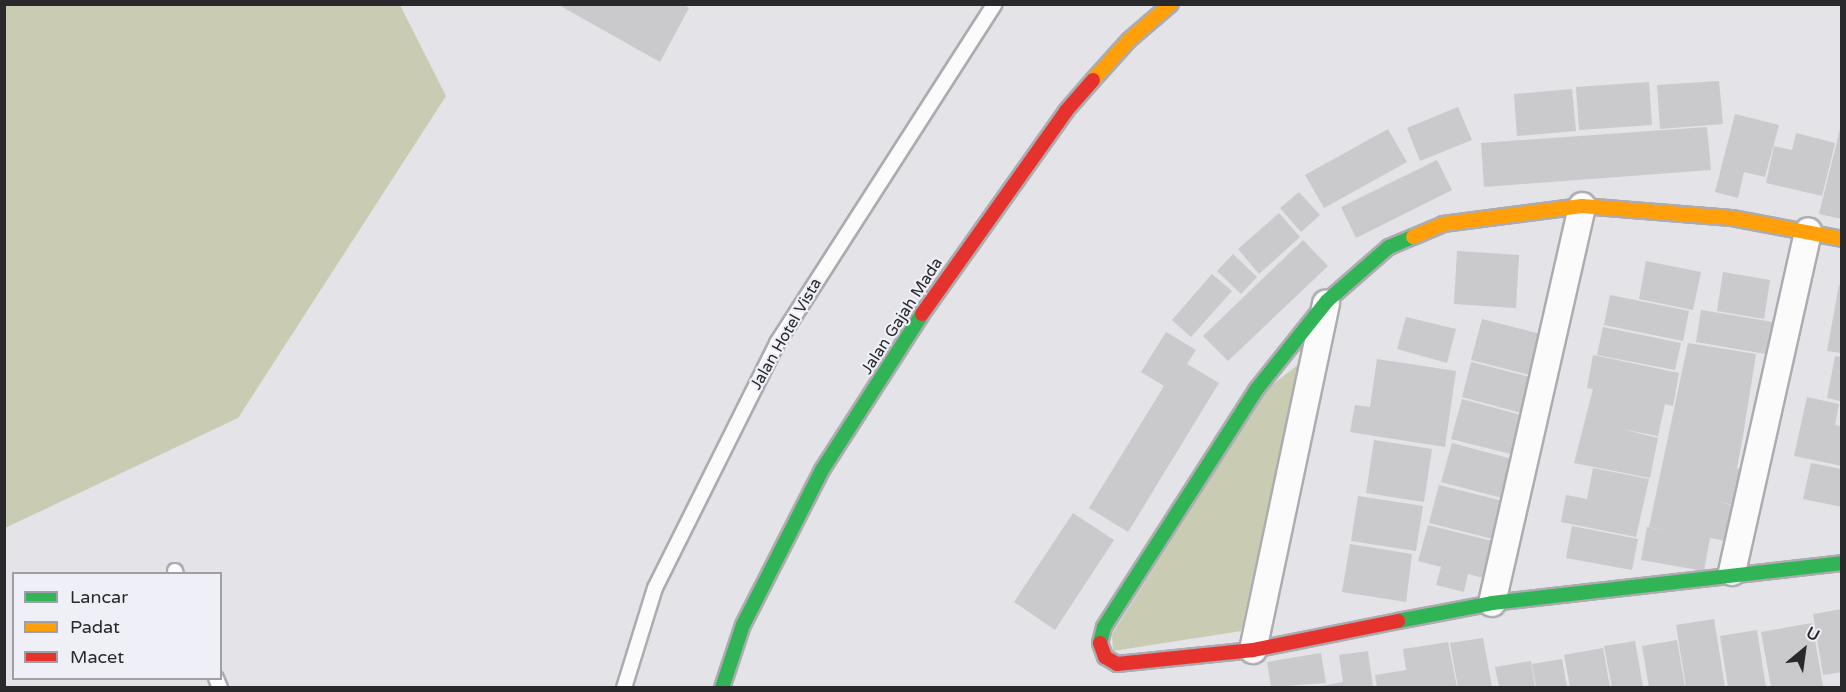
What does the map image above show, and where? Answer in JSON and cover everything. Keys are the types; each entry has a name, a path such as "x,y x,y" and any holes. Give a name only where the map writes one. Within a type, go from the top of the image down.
{"street":[{"name":"Jalan Gajah Mada","path":"722,687 743,625 822,470 919,318 1066,111 1129,40 1171,4"},
{"path":"1492,603 1582,206"},
{"path":"1842,239 1808,231 1670,211 1582,206 1500,214 1414,234 1366,264 1327,301 1256,390 1100,638 1105,657 1117,664 1253,650 1492,603 1732,572 1842,563"},
{"path":"1732,572 1808,231"},
{"path":"1253,650 1327,301"}],"lane":[{"name":"Jalan Hotel Vista","path":"624,687 655,588 777,343 995,4"}],"green space":[{"path":"5,4 400,5 446,96 238,418 5,528"},
{"path":"1299,364 1241,631 1113,651 1112,634 1268,388"}],"building":[{"path":"557,4 682,4 689,8 660,62"},
{"path":"1719,81 1723,124 1660,129 1657,85"},
{"path":"1649,82 1652,125 1579,130 1576,87"},
{"path":"1572,89 1576,131 1517,136 1514,94"},
{"path":"1458,107 1472,140 1420,161 1407,128"},
{"path":"1735,114 1779,125 1765,177 1744,172 1738,198 1715,192"},
{"path":"1842,125 1842,219 1819,214"},
{"path":"1707,127 1711,170 1484,187 1481,143"},
{"path":"1388,129 1407,162 1324,208 1305,175"},
{"path":"1796,133 1835,143 1822,196 1766,183 1774,146 1792,150"},
{"path":"1437,160 1452,190 1356,238 1341,207"},
{"path":"1299,192 1320,215 1301,232 1280,208"},
{"path":"1279,213 1300,237 1259,274 1238,249"},
{"path":"1303,240 1328,266 1228,361 1203,336"},
{"path":"1457,251 1519,255 1516,308 1454,304"},
{"path":"1233,254 1257,277 1241,294 1217,271"},
{"path":"1646,261 1701,272 1693,310 1639,299"},
{"path":"1723,272 1770,280 1764,319 1717,311"},
{"path":"1212,274 1232,291 1191,337 1172,320"},
{"path":"1839,285 1842,285 1842,353 1827,351"},
{"path":"1610,295 1689,311 1683,341 1604,325"},
{"path":"1701,310 1784,324 1778,356 1696,342"},
{"path":"1406,317 1456,329 1447,363 1397,349"},
{"path":"1482,319 1548,336 1538,377 1471,360"},
{"path":"1603,327 1681,343 1675,370 1597,355"},
{"path":"1166,332 1196,350 1187,364 1219,383 1128,532 1089,508 1164,386 1141,372"},
{"path":"1688,343 1756,354 1737,468 1717,465 1742,469 1735,505 1718,502 1731,505 1725,541 1710,538 1704,571 1641,560 1647,527 1673,532 1649,527"},
{"path":"1593,355 1679,373 1673,406 1665,404 1658,436 1622,429 1658,438 1650,478 1574,463 1593,389 1587,388"},
{"path":"1835,356 1842,357 1842,415 1840,401 1827,398"},
{"path":"1377,359 1456,371 1445,447 1350,432 1355,405 1370,407"},
{"path":"1471,362 1542,380 1533,416 1462,397"},
{"path":"1807,397 1839,404 1835,425 1842,426 1842,466 1794,456"},
{"path":"1462,399 1521,415 1511,454 1451,439"},
{"path":"1374,440 1432,449 1424,502 1366,493"},
{"path":"1452,443 1512,459 1502,498 1441,482"},
{"path":"1811,463 1842,469 1842,507 1803,499"},
{"path":"1593,468 1649,479 1636,537 1561,522 1566,495 1587,499"},
{"path":"1439,485 1507,502 1497,540 1429,523"},
{"path":"1358,496 1423,506 1416,551 1351,541"},
{"path":"1073,513 1114,540 1055,630 1014,602"},
{"path":"1428,525 1496,542 1487,579 1468,574 1464,592 1436,585 1441,567 1418,561"},
{"path":"1572,526 1638,539 1632,570 1566,558"},
{"path":"1350,544 1412,554 1406,602 1342,592"},
{"path":"1842,609 1842,672 1823,675 1813,614"},
{"path":"1714,619 1725,687 1686,687 1676,625"},
{"path":"1812,623 1823,686 1771,687 1761,632"},
{"path":"1757,630 1766,687 1728,687 1720,636"},
{"path":"1483,638 1492,687 1458,687 1450,643"},
{"path":"1677,640 1685,687 1649,687 1642,646"},
{"path":"1635,641 1643,687 1612,687 1604,646"},
{"path":"1448,642 1457,687 1377,687 1375,675 1406,670 1403,649"},
{"path":"1603,648 1610,687 1570,687 1564,655"},
{"path":"1368,651 1373,687 1317,687 1343,682 1339,655"},
{"path":"1321,653 1326,683 1271,687 1267,662"},
{"path":"1562,659 1567,687 1536,687 1532,664"},
{"path":"1531,661 1535,687 1499,687 1495,667"}],"traffic: fast":[{"path":"1100,643 1104,627 1256,390 1327,301 1389,247 1413,237"},
{"path":"722,688 743,625 822,470 922,314"},
{"path":"1398,621 1492,603 1842,563"}],"traffic: slow":[{"path":"1093,80 1129,40 1171,4"},
{"path":"1413,237 1443,224 1582,206 1732,218 1842,239"}],"traffic: jam":[{"path":"922,314 1066,111 1093,80"},
{"path":"1100,643 1105,657 1117,664 1253,650 1398,621"}]}
